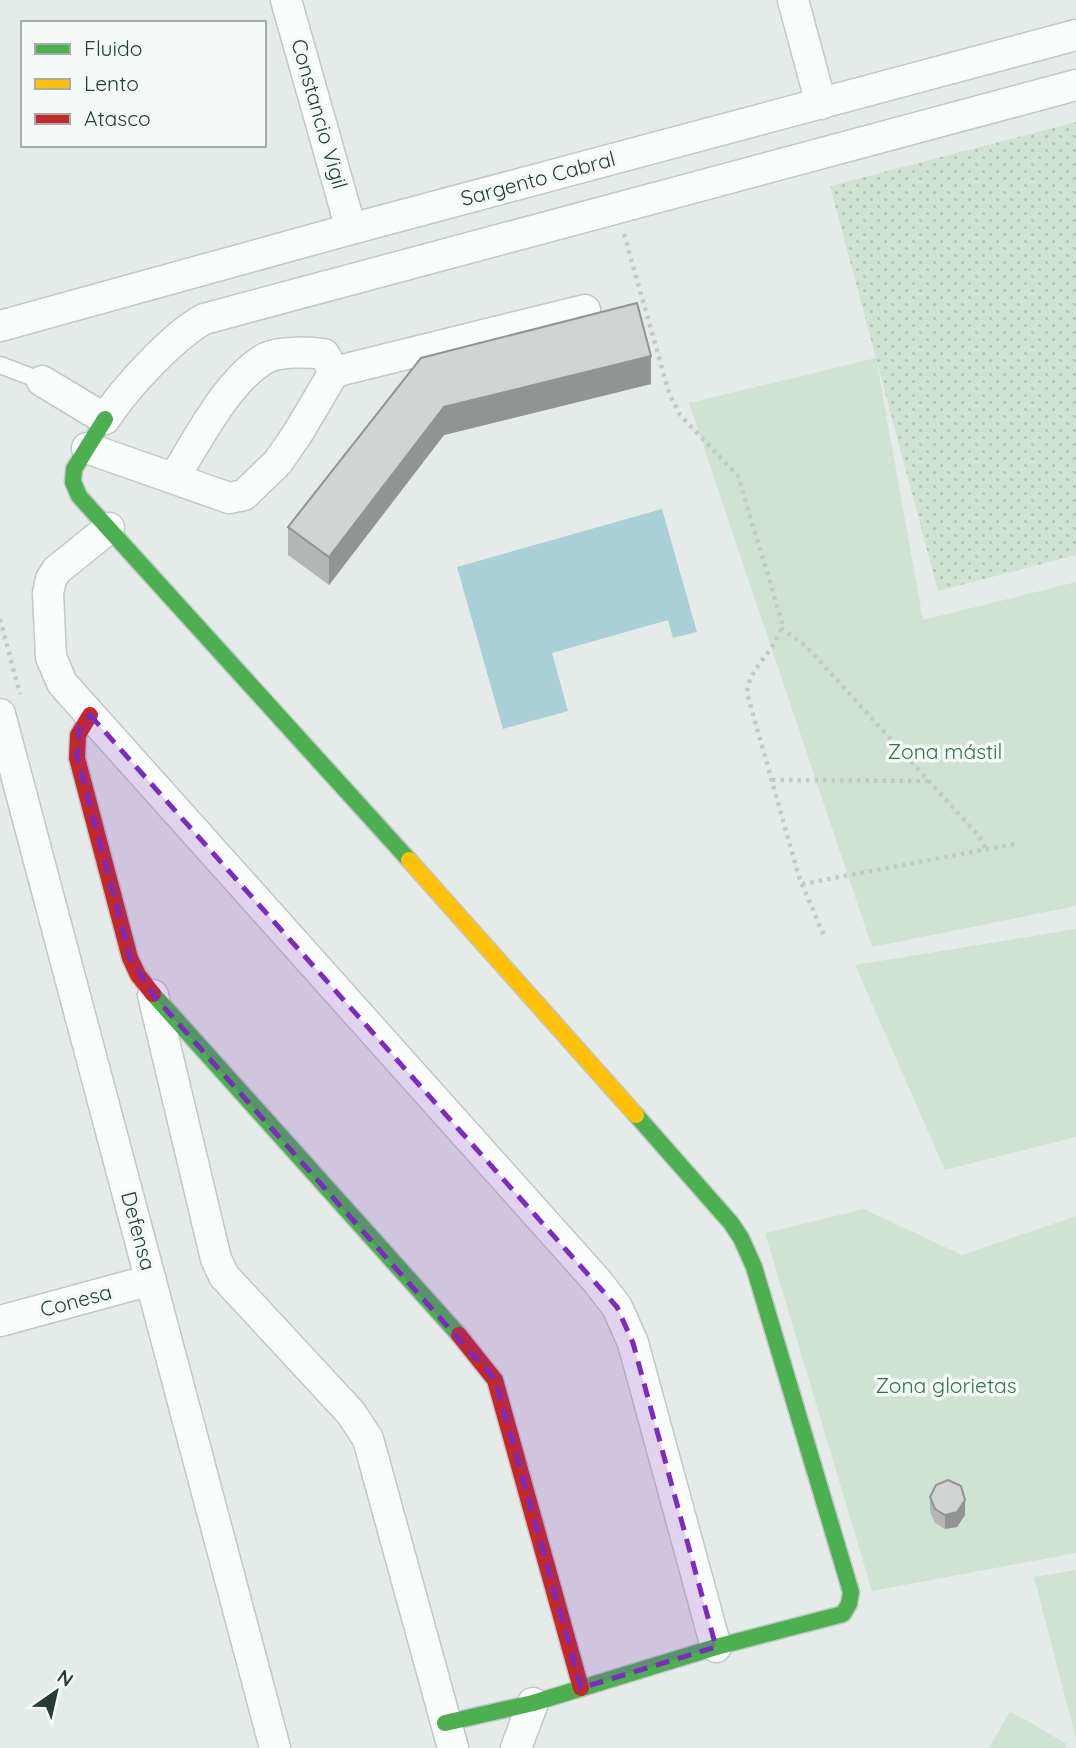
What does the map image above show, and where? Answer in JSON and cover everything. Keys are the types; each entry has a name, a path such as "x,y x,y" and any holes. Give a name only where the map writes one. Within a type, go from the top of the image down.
{"street":[{"name":"Constancio Vigil","path":"286,0 351,229"},
{"path":"793,0 821,104"},
{"name":"Sargento Cabral","path":"0,326 1076,35"},
{"path":"153,995 216,1259 224,1276 351,1413 368,1439 449,1735 581,1688 716,1647 843,1614 849,1604 851,1592 754,1268 731,1223 79,496 73,482 74,470 118,398 181,335 204,319 1076,85"},
{"path":"87,448 229,498 244,495 278,462 334,372 585,310"},
{"path":"174,478 238,380 268,357 306,351 324,354 334,372"},
{"path":"42,380 105,419"},
{"path":"109,528 57,570 51,579 48,593 53,667 62,683 90,715 597,1280 617,1307 633,1343 716,1647"},
{"name":"Defensa","path":"0,714 4,747 151,1280 275,1748"},
{"path":"90,715 79,728 76,740 77,758 130,958 138,975 153,995 480,1359 495,1380 581,1688"},
{"name":"Conesa","path":"0,1321 151,1280"},
{"path":"516,1748 533,1703"}],"lane":[{"path":"0,365 42,380"}],"path":[{"path":"617,210 656,356 669,393 680,415 738,477 782,622 777,639 750,677 747,693 802,884 825,939"},
{"path":"781,628 805,645 979,836 986,849"},
{"path":"772,780 929,781"},
{"path":"802,884 1015,844"}],"highlighted area":[{"path":"90,715 617,1307 633,1343 716,1647 581,1688 495,1380 153,995 130,958 77,758 79,728"}],"green space":[{"path":"1076,122 1076,555 938,591 830,186"},
{"name":"Zona mástil","path":"876,358 923,620 1076,582 1076,906 872,947 689,403"},
{"path":"1076,929 1076,1137 945,1170 855,965"},
{"name":"Zona glorietas","path":"864,1209 962,1255 1076,1216 1076,1553 872,1591 765,1233"},
{"path":"1076,1570 1076,1739 1034,1577"},
{"path":"1010,1711 1067,1744 1065,1748 989,1748"}],"water":[{"path":"662,509 697,632 673,638 668,620 552,653 568,711 503,729 457,567"}],"building":[{"path":"637,303 651,356 444,407 329,557 288,527 421,358"},
{"path":"948,1480 961,1486 965,1500 957,1512 945,1515 935,1509 930,1497 936,1485"}],"traffic: fast":[{"path":"105,419 74,469 73,482 79,496 409,860"},
{"path":"153,994 459,1335"},
{"path":"445,1723 533,1703 716,1647 843,1614 849,1604 851,1592 754,1267 731,1223 636,1115"}],"traffic: slow":[{"path":"409,860 636,1115"}],"traffic: jam":[{"path":"90,715 78,735 77,758 130,958 138,975 153,994"},
{"path":"459,1335 495,1380 581,1688"}]}
